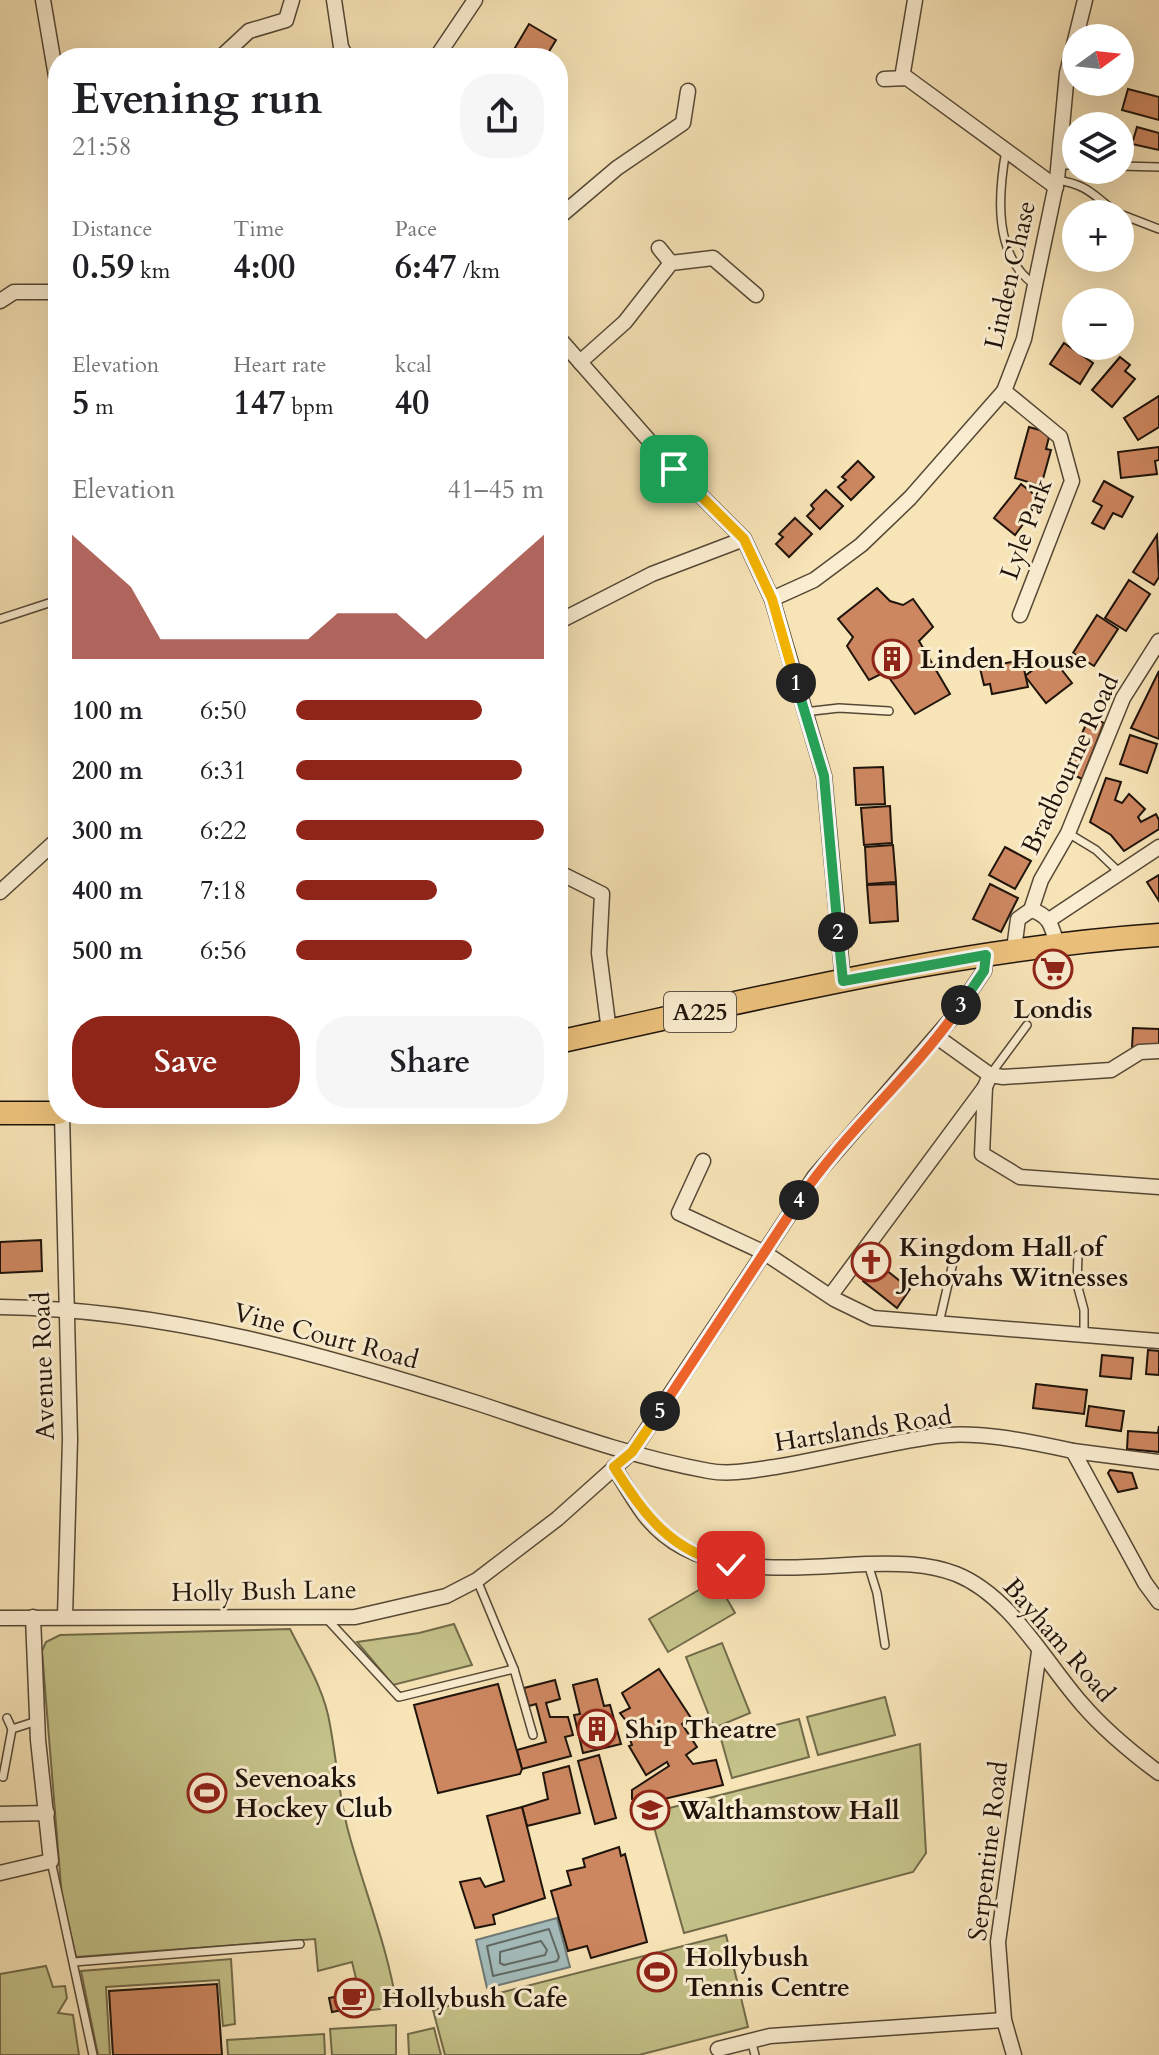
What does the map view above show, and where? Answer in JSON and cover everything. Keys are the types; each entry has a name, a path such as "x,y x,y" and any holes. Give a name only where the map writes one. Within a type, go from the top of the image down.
{"main road":[{"name":"A225","path":"568,1040 843,981 1014,949 1159,935"},
{"path":"0,1113 48,1114"}],"street":[{"path":"231,48 249,31 286,20 292,0"},
{"path":"334,0 342,48"},
{"path":"443,48 475,0"},
{"path":"902,78 915,0"},
{"name":"Linden Chase","path":"772,599 814,580 861,545 910,498 1004,391 1024,339 1057,177 1067,73 1085,0"},
{"path":"40,1 50,48"},
{"path":"884,79 907,78 1006,150 1057,177"},
{"path":"568,210 617,168 683,123 688,91"},
{"path":"659,248 671,263"},
{"path":"580,362 625,322 671,263 713,258 756,295"},
{"path":"0,301 14,292 48,292"},
{"path":"568,348 674,469 744,539 772,599 824,776 843,981"},
{"name":"Lyle Park","path":"1004,391 1060,437 1072,481 1020,615"},
{"path":"568,617 652,574 744,539"},
{"name":"Bradbourne Road","path":"1014,949 1018,919 1031,910 1041,880 1068,833 1123,698 1159,641"},
{"path":"1049,920 1159,847"},
{"path":"0,892 48,848"},
{"path":"568,877 602,894 599,953 609,1031"},
{"path":"1031,910 1042,913 1049,920 1057,945"},
{"name":"Holly Bush Lane","path":"0,1618 355,1617 446,1596 477,1580 557,1519 632,1452 815,1176 937,1037 984,971 986,955"},
{"path":"937,1037 988,1081"},
{"path":"831,1295 988,1081 1003,1077 1111,1070 1140,1052 1159,1051"},
{"path":"988,1081 982,1154 1020,1177 1159,1187"},
{"name":"Avenue Road","path":"60,1124 70,1439 65,1617"},
{"path":"703,1161 679,1213 765,1253 873,1318 1159,1341"},
{"name":"Vine Court Road","path":"0,1307 65,1308 157,1320 275,1343 632,1452"},
{"name":"Hartslands Road","path":"632,1452 712,1472 747,1471 939,1435 1019,1439 1073,1451 1159,1462"},
{"path":"1073,1451 1145,1583 1159,1602"},
{"name":"Bayham Road","path":"614,1467 651,1522 696,1555 731,1565 751,1566 920,1565 973,1582 999,1604 1096,1721 1159,1773"},
{"path":"0,1873 51,1861 37,1721 33,1617"},
{"name":"Serpentine Road","path":"1014,2055 1004,2020 998,1942 1039,1652"},
{"path":"0,1814 47,1813"},
{"path":"718,2049 753,2048 770,2036 1004,2020"}],"lane":[{"path":"1006,150 1001,207 1007,248 1014,265 1035,285"},
{"path":"1134,166 1159,167"},
{"path":"1057,177 1062,174"},
{"path":"1057,177 1091,189 1104,200"},
{"path":"1134,219 1159,229"},
{"path":"0,619 48,603"},
{"path":"804,712 839,708 889,711"},
{"path":"1068,833 1096,850 1119,872"},
{"path":"988,1081 1027,1025"},
{"path":"938,1325 955,1254"},
{"path":"1078,1255 1077,1284 1084,1310 1084,1335"},
{"path":"868,1564 877,1593 885,1645"},
{"path":"477,1580 514,1669 533,1735"},
{"path":"325,1617 399,1697 514,1669"},
{"path":"3,1777 12,1729 7,1718"},
{"path":"12,1729 37,1721"},
{"path":"51,1861 93,2055"},
{"path":"74,1962 300,1944"}],"shaded area":[{"path":"716,1580 735,1613 668,1652 649,1619"},
{"path":"454,1624 472,1665 393,1685 357,1642 419,1633"},
{"path":"290,1629 324,1700 346,1820 382,1942 397,2007 364,2011 352,1962 318,1971 315,1939 76,1957 62,1899 42,1651 46,1642 60,1635"},
{"path":"722,1643 750,1713 714,1728 686,1657"},
{"path":"885,1697 895,1735 818,1755 807,1717"},
{"path":"799,1719 809,1757 732,1778 721,1739"},
{"path":"920,1744 926,1853 913,1872 684,1933 650,1813"},
{"name":"Hollybush Tennis Centre","path":"726,1935 748,2027 639,2055 445,2055 433,2010"},
{"path":"231,1959 235,2024 223,2026 219,1980 106,1987 110,2055 98,2055 81,1971"},
{"path":"46,1966 53,1987 65,1986 67,1998 58,2013 73,2015 79,2055 0,2055 0,1974"},
{"path":"396,2025 396,2055 332,2055 330,2029"},
{"path":"434,2028 441,2055 409,2055 408,2034"},
{"path":"324,2034 325,2055 228,2055 227,2040"}],"water":[{"path":"557,1918 570,1967 487,1988 476,1940"}],"building":[{"path":"529,24 556,40 551,48 515,48"},
{"path":"1134,91 1159,97 1159,120 1122,110 1126,96 1134,96"},
{"path":"1137,127 1159,133 1159,150 1134,144"},
{"path":"1062,346 1062,360 1089,360 1093,363 1080,384 1050,364"},
{"path":"1117,360 1130,365 1125,371 1135,379 1112,407 1092,390"},
{"path":"1159,396 1159,427 1138,440 1124,418"},
{"path":"1029,427 1050,433 1046,449 1051,450 1041,486 1015,478"},
{"path":"1159,447 1159,460 1155,461 1157,474 1121,478 1118,452"},
{"path":"858,461 874,477 851,500 838,487 846,480 842,477"},
{"path":"1104,481 1133,497 1122,517 1113,513 1104,529 1092,523 1102,506 1093,501"},
{"path":"1021,484 1041,500 1015,535 994,518"},
{"path":"826,490 843,506 820,529 807,516 814,509 811,505"},
{"path":"795,518 812,534 789,557 776,544 783,537 779,534"},
{"path":"1157,535 1159,577 1154,585 1133,572"},
{"path":"1129,580 1150,594 1126,631 1105,618"},
{"name":"Linden House","path":"877,588 890,601 903,605 913,599 933,627 919,641 950,694 915,714 885,672 869,680 847,646 853,637 838,619"},
{"path":"1097,615 1118,629 1094,666 1073,653"},
{"path":"1051,656 1072,683 1046,703 1025,676"},
{"path":"1022,660 1028,687 992,694 990,684 984,685 980,668"},
{"path":"1159,671 1159,739 1131,728"},
{"path":"1089,717 1104,723 1082,779 1066,771"},
{"path":"1130,735 1157,744 1147,773 1120,764"},
{"path":"883,767 885,804 856,805 854,768"},
{"path":"1106,778 1121,782 1115,800 1122,803 1129,794 1145,809 1138,817 1141,822 1156,814 1159,820 1159,829 1124,851 1111,835 1090,822"},
{"path":"890,806 892,843 864,845 861,808"},
{"path":"893,845 896,882 867,884 865,847"},
{"path":"1005,847 1031,861 1015,889 989,875"},
{"path":"1159,875 1159,901 1147,882"},
{"path":"896,884 898,921 870,923 867,885"},
{"path":"990,884 1018,898 1001,932 973,919"},
{"path":"1133,1028 1159,1029 1159,1048 1132,1048"},
{"path":"41,1240 42,1271 0,1273 0,1242"},
{"path":"876,1262 910,1289 897,1308 863,1281"},
{"path":"1148,1350 1159,1351 1159,1375 1146,1374"},
{"path":"1102,1355 1133,1358 1131,1379 1100,1376"},
{"path":"1036,1384 1087,1390 1084,1414 1033,1408"},
{"path":"1089,1406 1124,1411 1121,1431 1086,1426"},
{"path":"1159,1426 1159,1452 1127,1449 1128,1431 1158,1433"},
{"path":"1110,1470 1132,1473 1137,1488 1118,1492 1108,1473"},
{"path":"659,1669 691,1718 682,1724 697,1747 686,1755 693,1764 716,1760 723,1785 639,1805 632,1799 632,1790 669,1766 667,1762 646,1775 629,1746 632,1745 629,1737 639,1731 631,1720 627,1722 620,1713 630,1708 622,1693"},
{"name":"Ship Theatre","path":"597,1679 604,1706 610,1705 621,1744 583,1753 574,1715 580,1714 573,1685"},
{"path":"555,1680 560,1699 546,1703 550,1717 568,1717 573,1735 565,1737 571,1756 522,1769 517,1750 546,1742 536,1704 529,1706 524,1688"},
{"path":"498,1684 522,1769 520,1774 438,1793 414,1705"},
{"path":"599,1755 616,1818 595,1824 578,1761"},
{"path":"569,1766 580,1813 527,1826 522,1807 548,1799 543,1773"},
{"path":"522,1807 545,1898 493,1915 495,1924 475,1928 460,1882 480,1878 485,1887 504,1881 487,1816"},
{"path":"619,1847 621,1856 625,1854 647,1942 591,1958 587,1946 568,1951 551,1891 571,1885 567,1871 585,1867 583,1859"},
{"path":"217,1984 222,2055 113,2055 109,1991"},
{"path":"354,1993 357,2007 332,2012 329,1998"}],"place":[{"name":"Linden House","path":"892,659"},
{"name":"Londis","path":"1053,969"},
{"name":"Kingdom Hall of Jehovahs Witnesses","path":"871,1262"},
{"name":"Ship Theatre","path":"597,1729"},
{"name":"Sevenoaks Hockey Club","path":"207,1793"},
{"name":"Walthamstow Hall","path":"650,1810"},
{"name":"Hollybush Tennis Centre","path":"657,1972"},
{"name":"Hollybush Cafe","path":"354,1998"}],"route":[{"path":"674,469 744,539 772,599 824,776 843,981 986,955 984,971 952,1018 879,1106 815,1176 645,1434 632,1452 614,1467 651,1522 696,1555 731,1565"}]}
